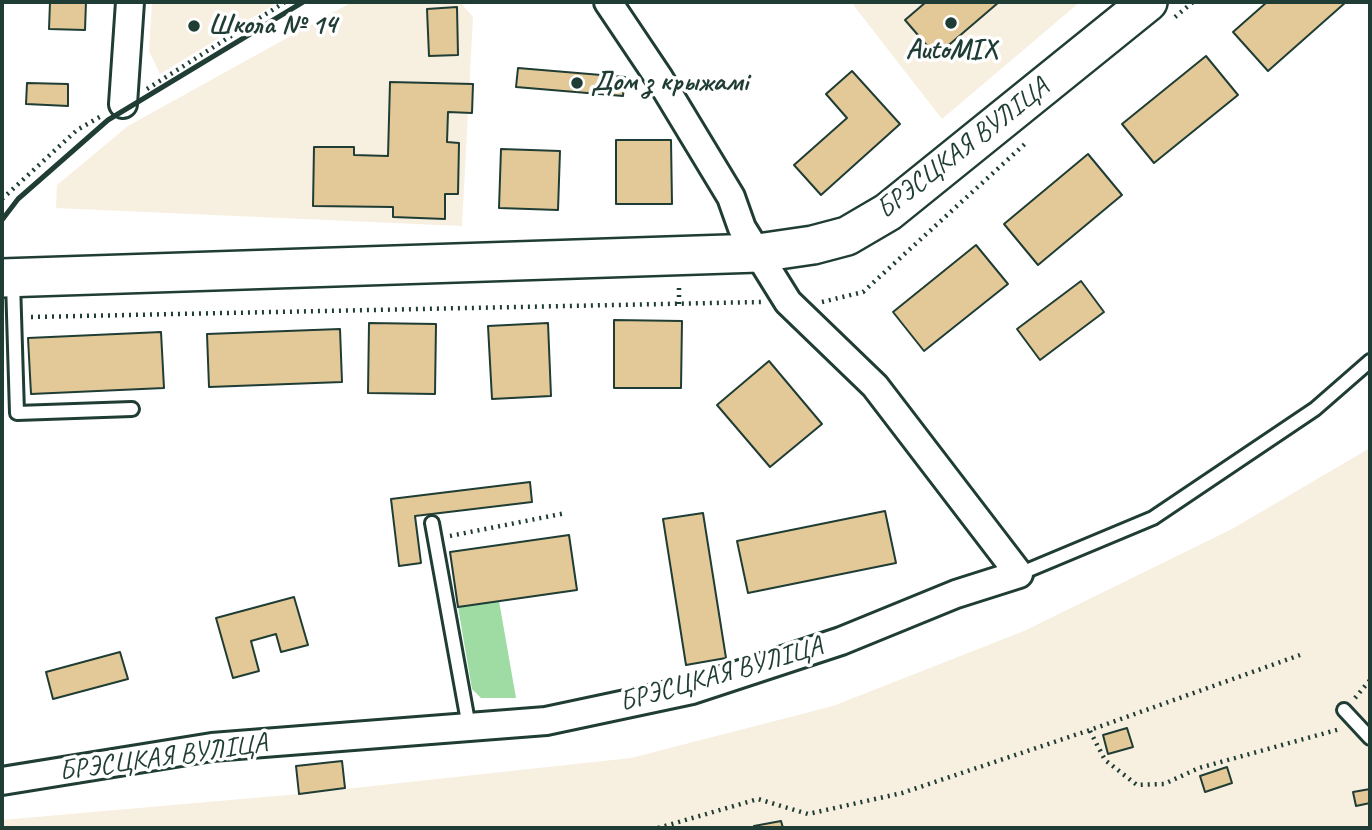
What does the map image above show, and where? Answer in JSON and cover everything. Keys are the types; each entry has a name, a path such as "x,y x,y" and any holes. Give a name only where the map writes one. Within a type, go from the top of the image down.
{"main road":[{"name":"БРЭСЦКАЯ ВУЛІЦА","path":"7,278 758,253 813,245 847,236 888,212 1141,13"}],"street":[{"path":"123,104 130,2"},
{"path":"608,2 659,78 731,197 742,228 788,302 875,386 1018,575"},
{"name":"БРЭСЦКАЯ ВУЛІЦА","path":"2,781 212,747 546,721 692,690 841,641 956,593 1018,575"}],"lane":[{"path":"7,278 14,317 17,413 132,409"},
{"path":"1018,575 1153,518 1315,409 1370,361"},
{"path":"432,523 469,727"},
{"path":"1344,710 1370,738"}],"path":[{"path":"1141,13 1193,2"},
{"path":"14,317 820,303 863,292 1037,133"},
{"path":"435,539 566,513"},
{"path":"658,828 758,799 808,814 902,793 1300,655"},
{"path":"1090,730 1105,760 1136,785 1150,785 1164,784 1199,768 1357,724"}],"shaded area":[{"name":"Школа № 14","path":"152,2 278,2 160,74 149,51"},
{"path":"352,2 460,2 473,17 462,226 56,208 57,185 128,126"},
{"path":"851,2 1080,2 942,119"},
{"path":"1370,448 1370,828 2,828 2,820 299,794 631,758 833,706 1024,631 1232,529"}],"green space":[{"path":"499,601 516,698 481,698 472,689 458,607"}],"building":[{"path":"50,2 86,2 85,30 49,29"},
{"path":"926,2 999,2 936,56 905,20"},
{"path":"1267,2 1346,2 1268,71 1233,32"},
{"path":"457,7 458,55 429,56 427,9"},
{"path":"1206,56 1238,95 1154,163 1122,124"},
{"path":"518,68 625,77 623,96 516,87"},
{"path":"852,71 900,124 821,195 794,165 847,118 826,94"},
{"path":"390,82 473,84 472,113 448,112 447,142 459,143 458,194 445,194 445,219 393,217 393,207 313,206 314,147 354,147 354,155 388,156"},
{"path":"27,83 68,84 68,106 26,104"},
{"path":"616,140 671,140 672,204 616,204"},
{"path":"501,149 560,151 558,210 499,208"},
{"path":"1088,154 1122,195 1038,265 1004,224"},
{"path":"976,245 1008,284 924,351 893,312"},
{"path":"1081,281 1104,312 1040,360 1017,329"},
{"path":"614,320 682,321 681,388 614,388"},
{"path":"369,323 436,324 435,394 368,393"},
{"path":"548,323 551,396 492,399 488,326"},
{"path":"340,329 342,382 209,387 207,334"},
{"path":"161,332 164,388 31,394 28,338"},
{"path":"769,361 822,424 770,467 717,405"},
{"path":"530,482 532,502 415,516 421,563 399,566 391,499"},
{"path":"885,511 896,563 748,593 737,541"},
{"path":"703,513 726,658 686,665 663,519"},
{"path":"569,535 577,590 458,607 450,552"},
{"path":"294,597 308,645 281,652 276,634 251,641 259,671 233,678 216,618"},
{"path":"120,652 128,679 53,699 46,672"},
{"path":"1127,728 1133,747 1108,754 1103,735"},
{"path":"342,761 345,788 299,794 296,766"},
{"path":"1227,767 1232,783 1205,792 1200,776"},
{"path":"1370,789 1370,803 1356,806 1353,792"},
{"path":"781,821 783,828 754,828 754,826"}],"railway":[{"path":"2,220 18,199 108,120 303,2"}],"place":[{"name":"AutoMIX","path":"951,23"},
{"name":"Школа № 14","path":"194,26"},
{"name":"Дом з крыжамі","path":"577,83"}]}
